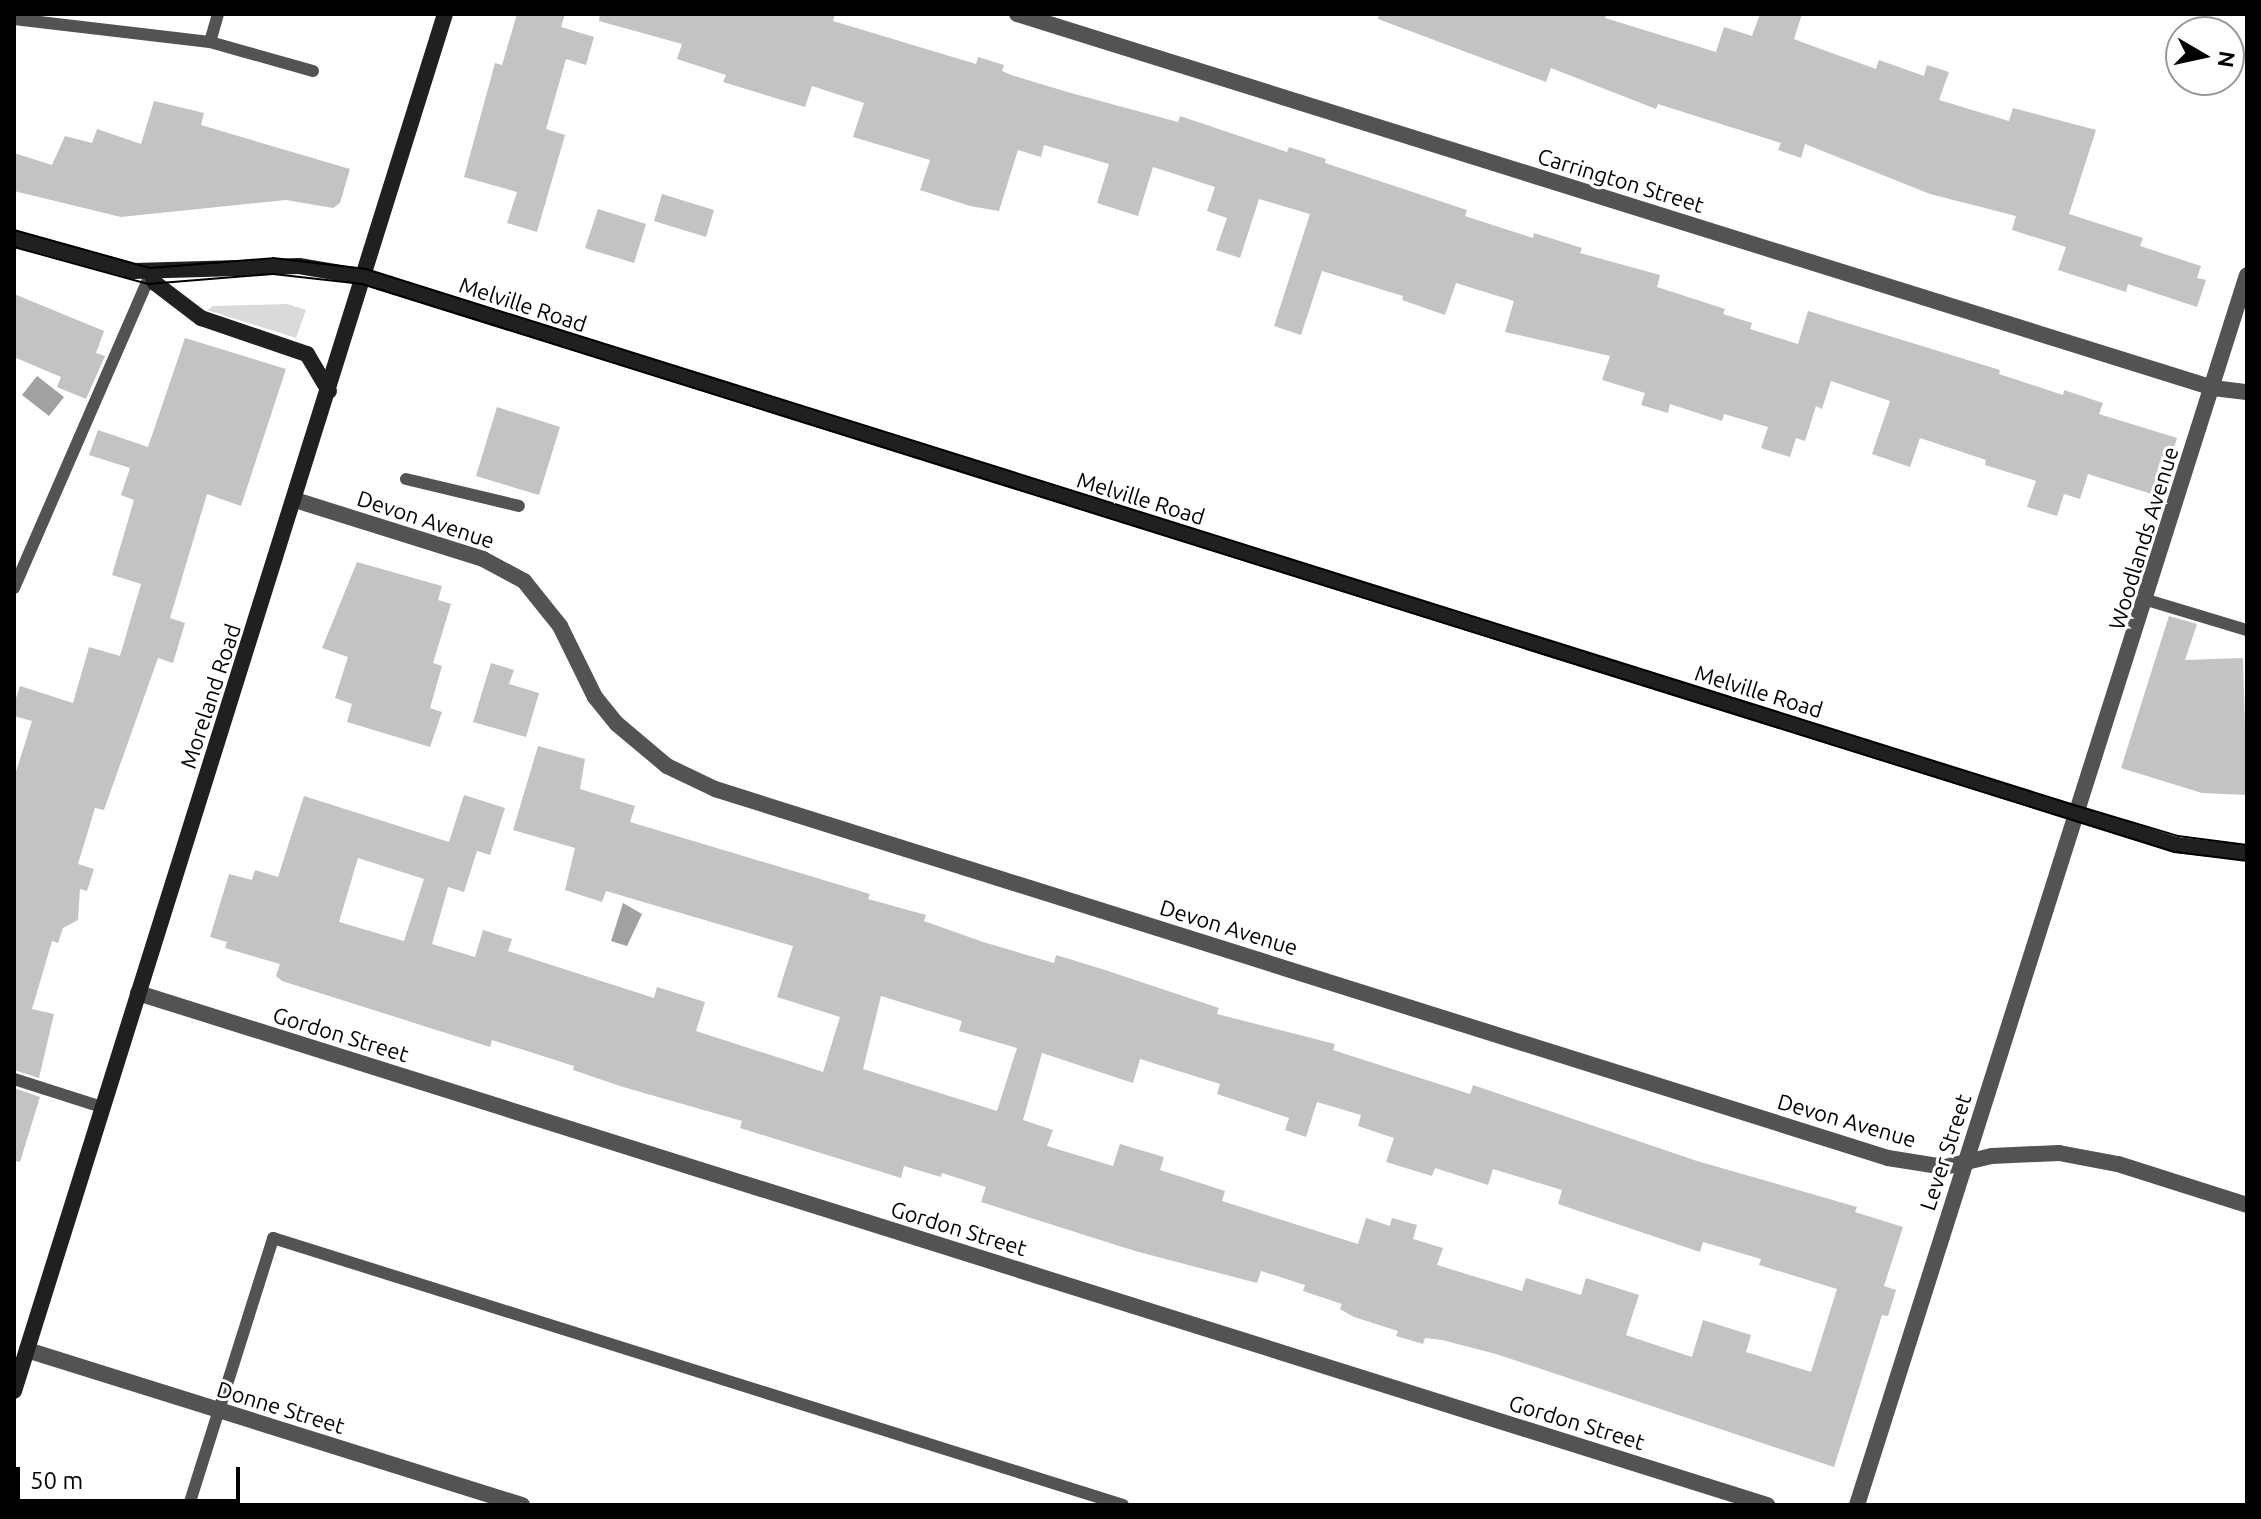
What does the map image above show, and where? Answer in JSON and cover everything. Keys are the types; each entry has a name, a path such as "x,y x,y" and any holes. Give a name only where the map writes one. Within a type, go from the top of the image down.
{"main road":[{"name":"Moreland Road","path":"14,1391 445,14"},
{"name":"Melville Road","path":"14,238 113,268 151,273 299,266 364,277 2176,845 2247,853"},
{"path":"151,273 155,283 201,318 307,354 329,391"}],"street":[{"name":"Carrington Street","path":"1017,14 2213,388 2247,392"},
{"name":"Woodlands Avenue","path":"2078,814 2247,275"},
{"name":"Devon Avenue","path":"295,500 483,559 524,581 560,626 595,697 617,724 667,766 715,789 1888,1158 1945,1167 2032,1153 2081,1157 2247,1205"},
{"name":"Lever Street","path":"1857,1505 2078,814"},
{"name":"Gordon Street","path":"138,993 1767,1505"},
{"name":"Donne Street","path":"27,1350 522,1505"}],"lane":[{"path":"210,42 218,14"},
{"path":"14,19 210,42 313,71"},
{"path":"14,588 101,399 151,273"},
{"path":"406,479 519,506"},
{"path":"2147,600 2247,630"},
{"path":"14,1079 102,1107"},
{"path":"189,1505 273,1238 1123,1505"}],"shaded area":[{"path":"287,304 306,310 296,338 207,310 213,306"},
{"path":"37,376 64,397 49,416 22,395"},
{"path":"623,903 642,914 627,946 611,941"}],"building":[{"path":"517,14 565,14 561,27 594,37 586,65 566,59 546,129 565,135 537,232 507,223 517,192 464,177 495,63 502,65"},
{"path":"600,14 835,14 833,21 976,64 978,57 1004,65 1002,71 1011,75 1071,93 1178,122 1180,116 1287,152 1289,147 1326,159 1325,163 1467,210 1465,216 1533,238 1534,233 1582,248 1580,253 1660,275 1657,287 1725,309 1723,314 1752,323 1750,329 1798,344 1808,311 2000,370 1999,374 2063,395 2064,390 2103,403 2099,414 2177,438 2158,496 2088,474 2080,499 2064,494 2057,516 2027,507 2036,481 1985,465 1986,460 1920,438 1910,467 1872,454 1890,401 1831,381 1822,409 1816,406 1805,441 1796,438 1790,457 1761,448 1768,427 1724,414 1722,421 1670,404 1668,413 1641,405 1645,393 1602,380 1610,356 1505,332 1514,301 1456,283 1445,315 1402,300 1403,296 1322,271 1301,335 1274,326 1310,214 1259,199 1240,258 1216,250 1227,218 1207,211 1215,187 1153,167 1138,216 1097,203 1109,164 1044,145 1041,157 1018,150 999,211 970,206 920,190 930,160 853,137 864,103 812,86 805,107 723,82 726,75 677,59 682,44 599,21"},
{"path":"1379,14 1607,14 1605,18 1716,52 1724,27 1752,36 1760,14 1802,14 1794,39 1876,69 1879,60 1924,76 1927,65 1949,72 1939,100 2009,121 2013,108 2096,130 2069,214 2143,238 2140,246 2201,266 2197,278 2206,280 2197,307 2128,284 2126,292 2058,270 2066,247 2012,230 2016,216 1930,194 1805,144 1801,158 1778,150 1781,143 1658,104 1656,109 1551,68 1546,82 1378,19"},
{"path":"154,101 204,113 201,125 350,169 340,203 333,208 286,200 121,217 14,191 14,153 52,165 65,136 92,143 97,129 141,144"},
{"path":"662,194 714,210 706,237 654,221"},
{"path":"598,209 646,224 634,263 585,248"},
{"path":"14,294 104,331 96,353 105,356 86,399 57,387 61,377 14,357"},
{"path":"185,338 286,369 241,506 207,494 170,618 185,623 173,663 158,658 104,810 95,808 78,864 94,869 87,891 80,889 78,920 63,928 58,943 52,941 32,1009 54,1014 39,1078 14,1070 14,778 32,721 14,716 14,704 20,686 73,703 89,647 120,656 141,584 112,575 134,500 121,495 130,468 89,455 98,430 148,447"},
{"path":"497,407 560,427 539,495 476,476"},
{"path":"357,562 442,586 438,600 451,604 433,663 442,666 430,708 442,712 430,747 347,722 352,704 335,698 348,657 322,648"},
{"path":"2169,616 2197,624 2185,660 2243,658 2247,795 2202,793 2121,768"},
{"path":"491,663 514,670 509,684 539,693 526,737 473,722"},
{"path":"538,746 585,759 580,789 635,806 630,822 870,894 868,899 926,915 924,921 983,942 1054,963 1056,955 1102,969 1219,1008 1217,1014 1335,1044 1333,1050 1470,1094 1473,1085 1697,1161 1857,1207 1855,1212 1903,1227 1884,1286 1896,1290 1888,1316 1882,1315 1834,1467 1496,1354 1442,1340 1425,1338 1423,1344 1396,1336 1398,1331 1354,1317 1340,1309 1342,1304 1303,1291 1305,1285 1261,1271 1257,1283 1135,1251 981,1202 986,1187 942,1173 941,1177 904,1166 901,1178 740,1128 742,1121 623,1087 573,1070 574,1066 492,1040 490,1047 282,981 276,976 280,964 225,948 227,942 210,937 229,874 252,880 255,870 278,877 304,796 449,842 464,795 505,808 490,855 477,851 464,892 448,887 432,944 475,957 483,930 512,939 508,951 654,998 657,987 705,1002 696,1031 823,1072 840,1017 777,997 793,946 606,891 602,902 565,890 575,848 513,830","holes":["358,858 424,879 404,941 339,922","881,996 962,1021 959,1031 1017,1048 997,1111 863,1069","1042,1053 1133,1083 1140,1059 1220,1084 1217,1094 1289,1118 1285,1130 1306,1137 1317,1102 1361,1115 1358,1126 1394,1138 1386,1162 1432,1176 1435,1168 1488,1185 1493,1169 1562,1190 1558,1204 1700,1252 1703,1242 1761,1259 1759,1265 1837,1289 1811,1372 1746,1352 1751,1335 1703,1320 1692,1357 1626,1335 1639,1295 1586,1278 1581,1295 1526,1278 1522,1291 1437,1265 1443,1248 1413,1239 1417,1225 1392,1218 1390,1226 1366,1218 1358,1244 1222,1201 1225,1191 1160,1170 1164,1157 1120,1144 1113,1166 1047,1146 1053,1130 1023,1120"]},
{"path":"14,1088 40,1097 20,1162 14,1161"}],"tram line":[{"path":"14,230 150,268 273,258 366,269 2081,807 2178,836 2247,845"},
{"path":"14,247 148,284 273,274 362,284 2175,852 2247,861"}]}
